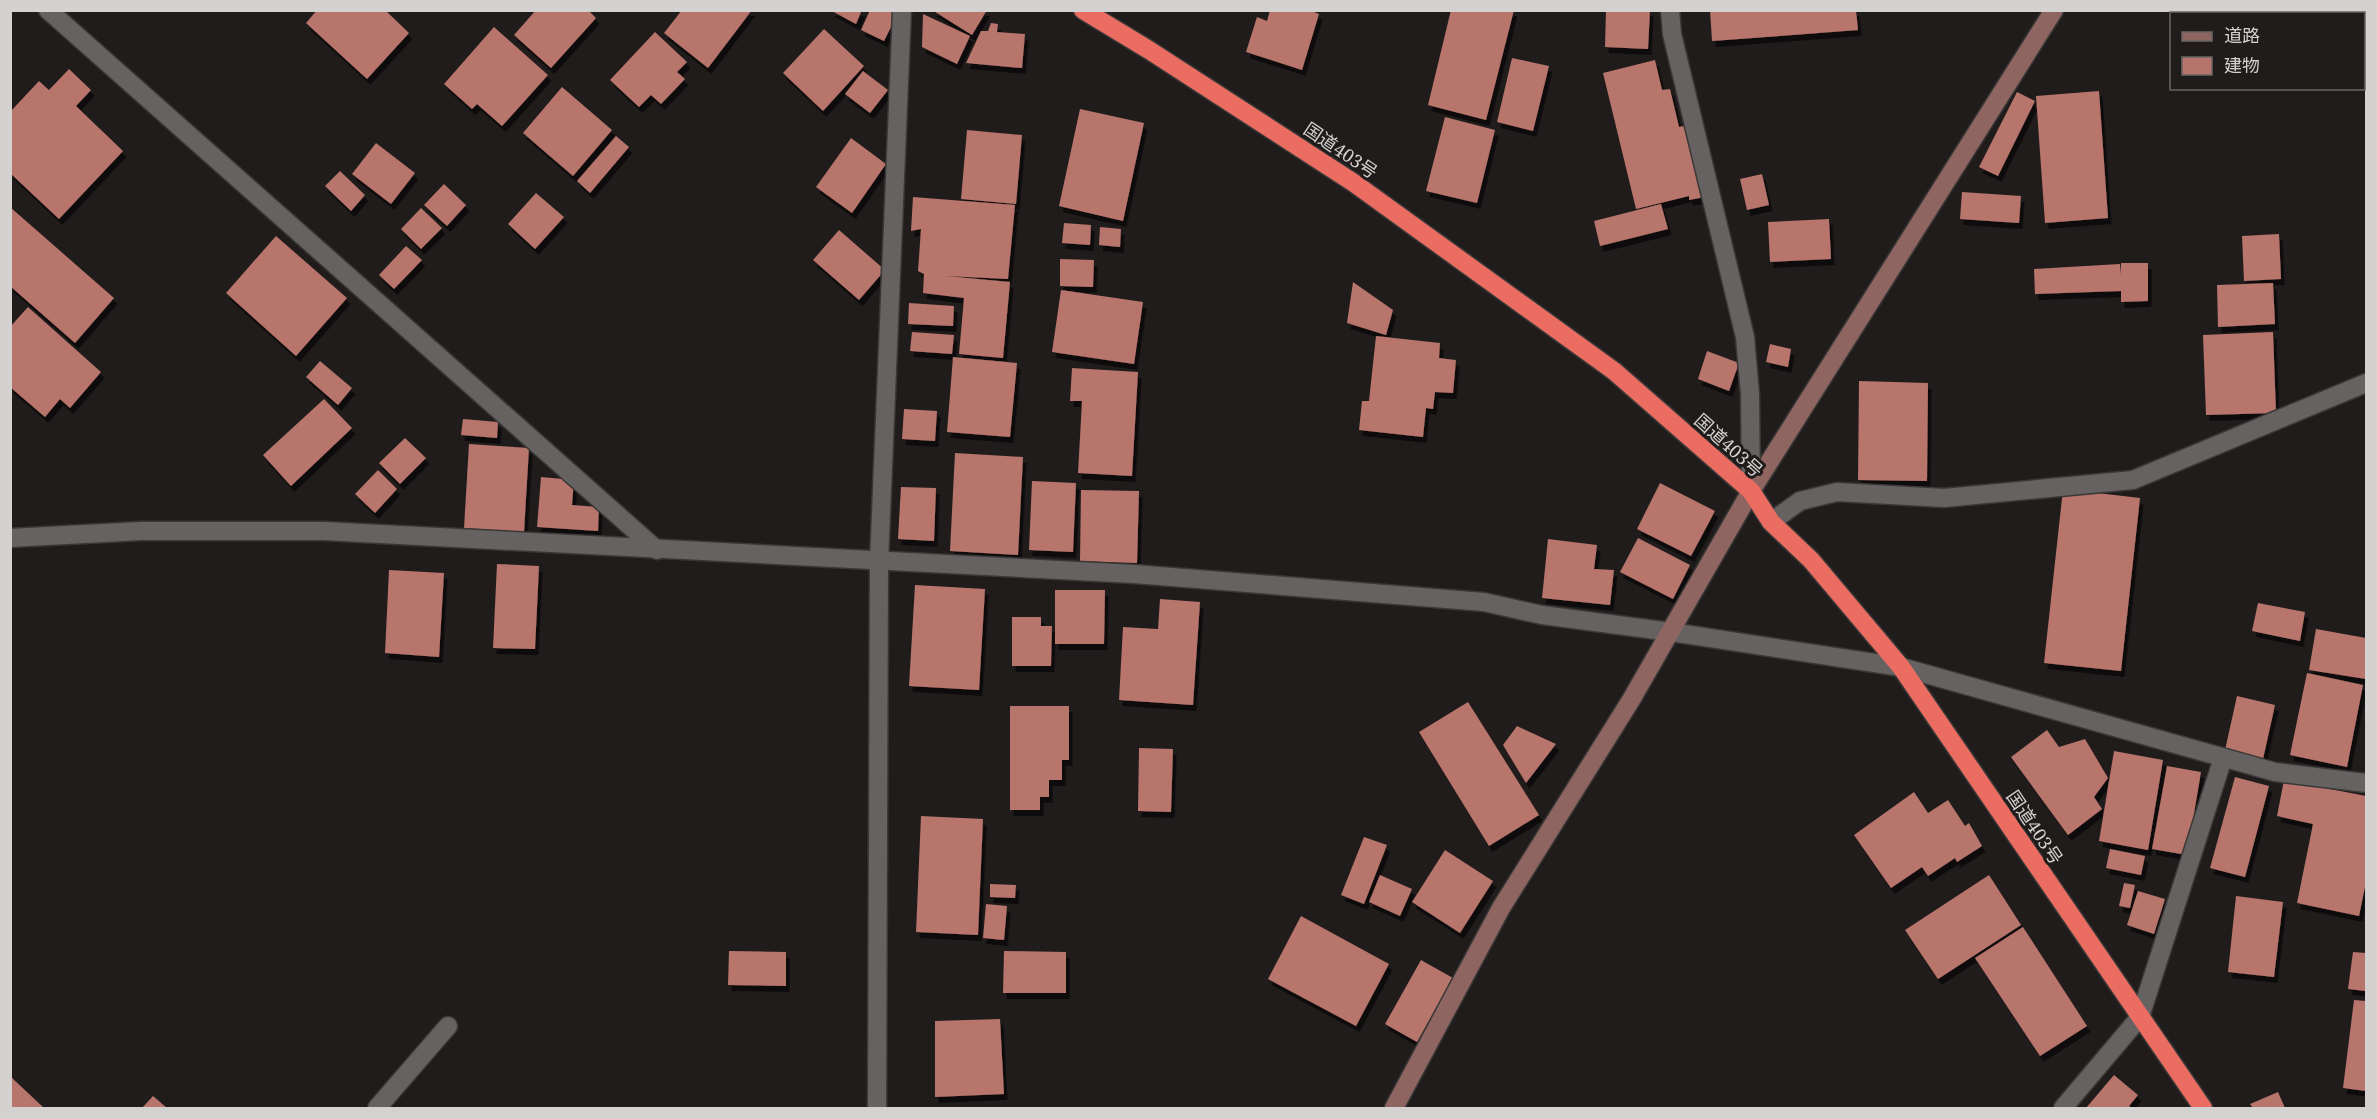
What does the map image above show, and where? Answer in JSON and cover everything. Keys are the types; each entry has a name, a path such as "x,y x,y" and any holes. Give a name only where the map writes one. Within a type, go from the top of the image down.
{"highway":[{"name":"国道403号","path":"1083,10 1354,183 1614,371 1751,491 1771,522 1811,560 1901,667 2203,1108"}],"street":[{"path":"48,10 657,550"},
{"path":"877,1108 879,562 902,10"},
{"path":"1670,10 1672,34 1745,337 1750,394 1751,491"},
{"path":"1394,1108 1501,908 1631,700 1751,491 2054,10"},
{"path":"1771,522 1800,501 1837,492 1944,498 2133,480 2367,383"},
{"path":"10,538 141,531 324,531 1134,574 1484,602 1542,615 1901,667 2275,772 2367,783"},
{"path":"2063,1108 2140,1017 2223,758"},
{"path":"377,1108 448,1026"}],"building":[{"path":"317,10 385,10 409,33 367,79 306,23"},
{"path":"536,10 588,10 596,18 551,68 514,35"},
{"path":"682,10 752,10 708,68 664,33"},
{"path":"830,10 862,10 856,24"},
{"path":"870,10 889,10 897,15 884,41 861,30"},
{"path":"932,10 987,10 972,35"},
{"path":"1270,10 1309,10 1319,14 1302,70 1246,52 1257,17 1267,21"},
{"path":"1451,10 1514,10 1486,120 1428,105"},
{"path":"1606,10 1650,10 1648,49 1605,47"},
{"path":"1710,10 1856,10 1858,30 1712,41"},
{"path":"923,14 970,36 957,64 922,47"},
{"path":"991,23 998,24 997,32 1025,34 1022,68 966,63 981,31 988,31"},
{"path":"494,27 548,75 502,126 477,104 472,109 444,84"},
{"path":"824,29 864,66 823,111 783,73"},
{"path":"655,32 687,62 677,72 685,79 661,104 651,95 639,107 610,80"},
{"path":"2365,36 2366,36 2365,71"},
{"path":"1512,58 1549,66 1533,131 1497,122"},
{"path":"1655,60 1662,90 1670,89 1679,127 1688,125 1705,197 1689,200 1689,196 1636,209 1603,73"},
{"path":"69,69 91,90 76,106 123,151 59,219 10,173 10,112 39,81 49,90"},
{"path":"863,71 888,90 870,113 845,94"},
{"path":"562,87 612,130 573,176 523,133"},
{"path":"2099,91 2108,218 2045,223 2036,96"},
{"path":"2017,92 2035,101 1998,176 1979,167"},
{"path":"1080,109 1144,123 1123,221 1059,206"},
{"path":"1445,117 1495,130 1477,203 1426,191"},
{"path":"967,130 1022,135 1016,204 961,199"},
{"path":"616,136 629,147 590,193 577,181"},
{"path":"851,138 886,164 852,213 816,187"},
{"path":"376,143 415,173 391,204 352,174"},
{"path":"340,171 365,195 351,211 325,186"},
{"path":"1762,174 1769,205 1747,210 1740,179"},
{"path":"444,184 466,205 447,226 424,205"},
{"path":"1962,192 2021,196 2019,223 1960,219"},
{"path":"536,193 564,217 535,249 508,224"},
{"path":"913,197 1015,205 1008,279 946,276 1010,282 1003,358 959,354 964,298 923,293 924,274 918,271 921,229 911,231"},
{"path":"1661,204 1668,229 1600,246 1594,221"},
{"path":"10,207 114,298 75,343 10,286"},
{"path":"421,208 442,228 421,249 401,229"},
{"path":"1829,219 1831,259 1770,262 1768,222"},
{"path":"1064,223 1091,225 1090,245 1062,243"},
{"path":"1100,227 1121,229 1120,247 1099,245"},
{"path":"839,230 885,270 859,300 813,260"},
{"path":"2279,234 2281,279 2244,281 2242,236"},
{"path":"276,236 347,298 296,356 226,293"},
{"path":"406,246 422,260 394,289 379,275"},
{"path":"1060,259 1094,260 1093,287 1060,286"},
{"path":"2121,263 2148,263 2148,301 2121,302 2121,291 2035,294 2034,269 2120,264 2121,275"},
{"path":"1353,282 1393,310 1386,335 1347,323"},
{"path":"2273,283 2275,324 2218,327 2217,285"},
{"path":"1061,290 1143,302 1134,364 1052,352"},
{"path":"909,303 954,306 953,326 908,324"},
{"path":"28,307 101,372 70,408 60,399 45,417 10,387 10,327"},
{"path":"912,332 954,335 952,354 910,351"},
{"path":"2273,332 2276,413 2206,415 2203,335"},
{"path":"1376,336 1440,343 1439,358 1456,360 1453,393 1435,392 1433,409 1426,408 1423,437 1359,430 1362,401 1369,401"},
{"path":"1770,344 1791,349 1788,367 1766,362"},
{"path":"1707,351 1739,363 1729,391 1698,379"},
{"path":"953,357 1017,363 1010,437 947,432"},
{"path":"320,361 352,388 338,405 306,377"},
{"path":"1072,368 1138,372 1132,476 1078,473 1082,401 1070,401"},
{"path":"1859,381 1928,383 1927,481 1858,480"},
{"path":"324,399 352,428 291,486 263,455"},
{"path":"904,409 937,411 935,441 902,439"},
{"path":"463,419 498,422 497,438 461,435"},
{"path":"405,438 426,458 400,484 379,463"},
{"path":"469,444 529,448 524,532 464,528"},
{"path":"955,453 1023,457 1018,555 950,551"},
{"path":"378,470 397,489 375,513 355,494"},
{"path":"541,477 574,480 572,505 599,507 598,531 537,527"},
{"path":"1032,481 1076,483 1073,552 1029,550"},
{"path":"1660,483 1715,511 1691,556 1637,529"},
{"path":"901,487 936,488 934,541 898,539"},
{"path":"2063,489 2140,498 2121,671 2044,663"},
{"path":"1081,490 1139,491 1137,563 1080,561"},
{"path":"1638,538 1690,565 1673,599 1620,572"},
{"path":"1548,539 1597,545 1594,569 1614,570 1610,605 1542,598"},
{"path":"497,564 539,566 535,649 493,648"},
{"path":"389,570 444,573 439,657 385,653"},
{"path":"915,585 985,589 979,690 909,686"},
{"path":"1055,590 1105,590 1104,644 1055,644"},
{"path":"1160,599 1200,602 1193,705 1119,700 1123,627 1158,629"},
{"path":"2258,603 2305,612 2300,641 2252,631"},
{"path":"1012,617 1041,617 1041,626 1052,626 1051,666 1012,666"},
{"path":"2316,629 2366,638 2366,679 2309,670"},
{"path":"2307,673 2363,685 2347,767 2290,755"},
{"path":"2237,696 2275,705 2263,759 2225,750"},
{"path":"1468,702 1539,815 1489,846 1419,732"},
{"path":"1010,706 1069,706 1069,760 1062,760 1062,780 1049,780 1049,797 1040,797 1040,810 1010,810"},
{"path":"1517,726 1556,744 1526,783 1503,745"},
{"path":"2047,730 2059,747 2085,739 2108,778 2094,797 2102,809 2068,835 2011,757"},
{"path":"1139,748 1173,749 1171,812 1138,811"},
{"path":"2114,751 2163,760 2148,850 2099,841"},
{"path":"2167,766 2201,772 2187,855 2152,849"},
{"path":"2235,777 2269,786 2245,877 2210,868"},
{"path":"2284,780 2366,796 2366,882 2359,916 2297,903 2313,824 2277,816"},
{"path":"1914,792 1928,813 1948,800 1965,826 1969,823 1982,846 1957,862 1955,858 1928,876 1922,867 1891,888 1854,835"},
{"path":"921,816 983,819 978,935 916,932"},
{"path":"1364,837 1387,845 1364,904 1341,895"},
{"path":"2110,849 2145,856 2141,875 2106,868"},
{"path":"1445,850 1493,881 1460,933 1412,902"},
{"path":"1380,875 1412,889 1400,916 1369,902"},
{"path":"1989,875 2021,925 1938,979 1905,930"},
{"path":"2124,883 2135,885 2130,908 2119,906"},
{"path":"990,884 1016,885 1015,898 990,897"},
{"path":"2138,891 2165,899 2154,934 2127,925"},
{"path":"2236,896 2283,902 2274,977 2228,972"},
{"path":"986,904 1007,906 1004,940 983,938"},
{"path":"1301,916 1389,964 1356,1026 1268,979"},
{"path":"2023,927 2087,1026 2040,1056 1975,958"},
{"path":"729,951 786,952 786,986 728,985"},
{"path":"1004,951 1066,952 1066,993 1003,993"},
{"path":"2353,952 2366,953 2366,991 2348,989"},
{"path":"1421,960 1453,978 1417,1042 1385,1024"},
{"path":"2354,1000 2366,1001 2366,1091 2343,1088"},
{"path":"1000,1019 1004,1094 935,1097 935,1021"},
{"path":"2114,1075 2138,1095 2129,1106 2132,1108 2086,1108"},
{"path":"10,1076 44,1108 10,1108"},
{"path":"2278,1092 2285,1108 2253,1108 2250,1104"},
{"path":"153,1096 167,1108 142,1108"}]}
